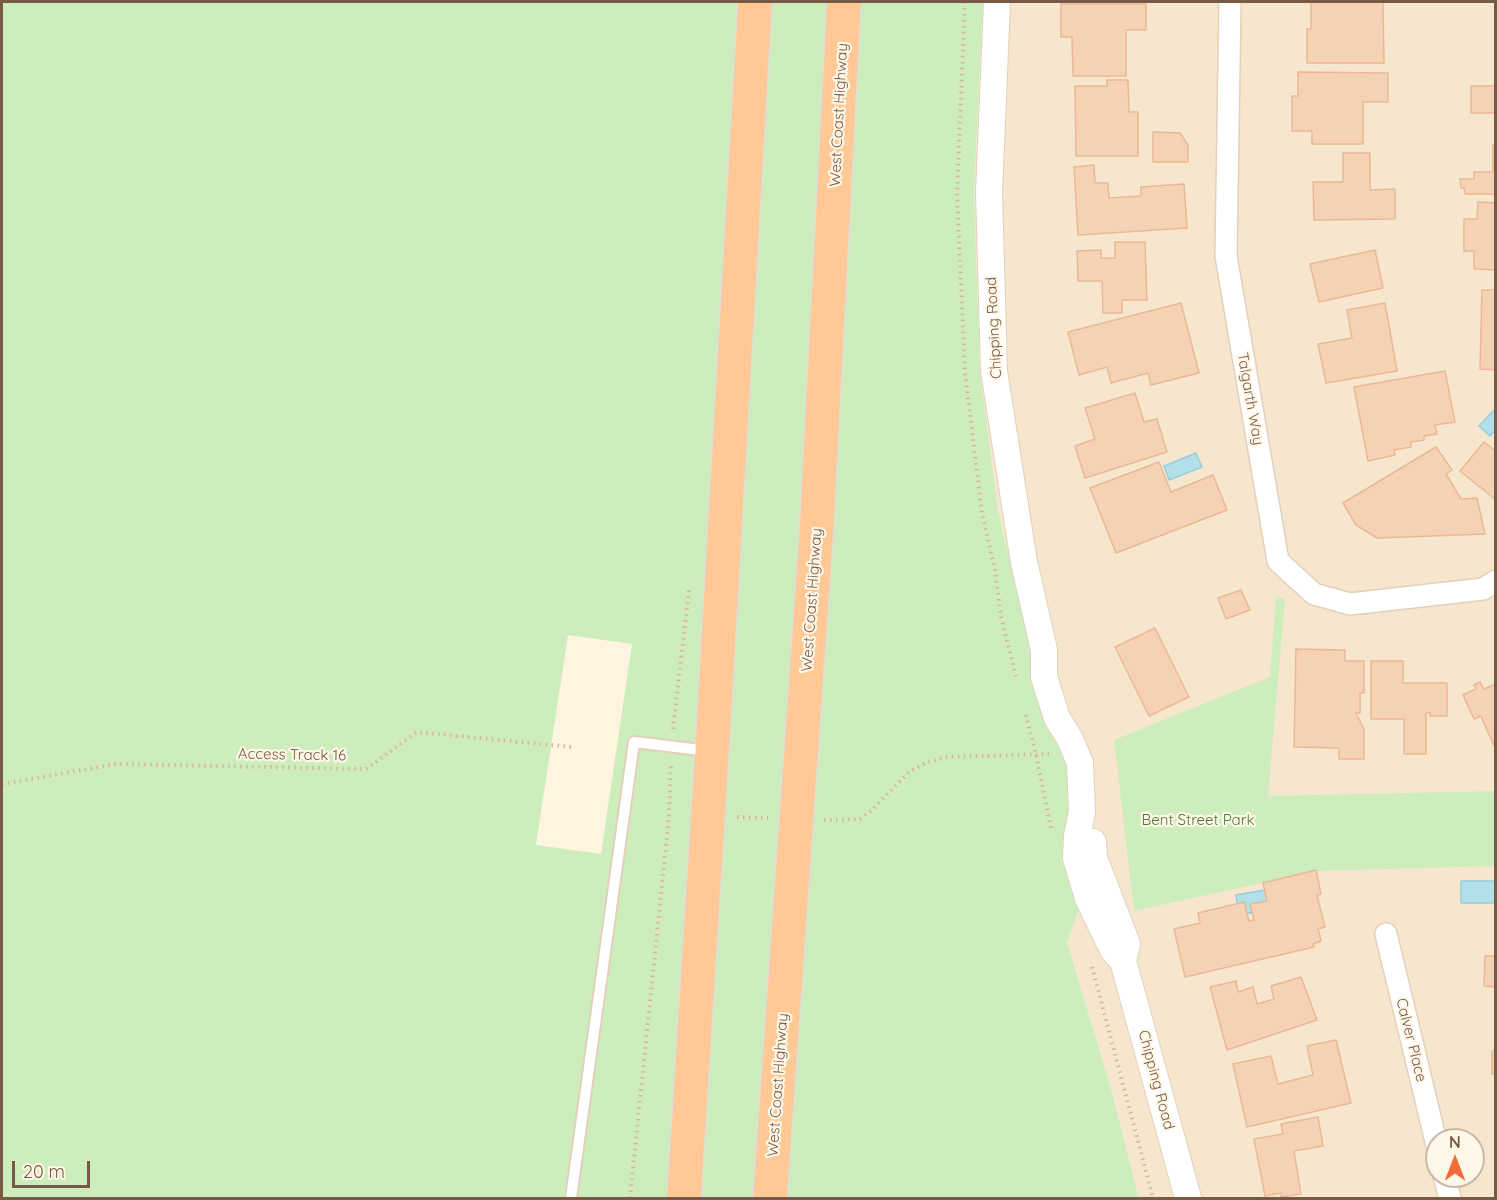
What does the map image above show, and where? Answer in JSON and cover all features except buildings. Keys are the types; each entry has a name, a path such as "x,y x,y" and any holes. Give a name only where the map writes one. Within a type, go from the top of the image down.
{"highway":[{"path":"684,1198 712,752 754,2"},
{"name":"West Coast Highway","path":"770,1198 816,538 844,2"}],"street":[{"name":"Chipping Road","path":"997,2 988,192 994,371 1024,562 1044,650 1044,677 1057,718 1070,739 1080,763 1082,812 1077,836 1076,858 1088,898 1113,950 1123,961 1188,1198"},
{"name":"Talgarth Way","path":"1230,2 1226,256 1278,561 1314,594 1350,604 1483,589 1496,580"},
{"name":"Chipping Road","path":"1044,650 1058,671 1070,707 1085,732 1096,762 1097,814 1093,838 1094,858 1127,944 1123,961"},
{"name":"Calver Place","path":"1386,934 1433,1128"}],"lane":[{"path":"571,1198 634,742 712,752"}],"path":[{"name":"Access Track 16","path":"2,784 116,764 366,769 417,732 572,747"},
{"path":"669,816 860,819 872,810 909,772 925,763 947,757 1077,755"},
{"path":"630,1198 669,816 671,756"}],"shaded area":[{"path":"983,2 1495,2 1495,1198 1139,1198 1110,1085 1067,942 1082,901 1037,679 998,510 980,372 974,192"}],"green space":[{"path":"2,2 983,2 974,192 980,372 998,510 1037,679 1072,764 1082,901 1067,942 1110,1085 1139,1198 2,1198","holes":["568,635 632,644 601,854 536,845"]},
{"name":"Bent Street Park","path":"1276,596 1285,599 1268,796 1495,791 1495,866 1316,871 1134,911 1114,740 1270,677"}],"water":[{"path":"1495,409 1495,430 1490,436 1479,426"},
{"path":"1196,453 1202,467 1169,480 1164,466"},
{"path":"1461,881 1495,881 1495,903 1461,903"},
{"path":"1265,890 1269,909 1239,915 1236,895"}]}
